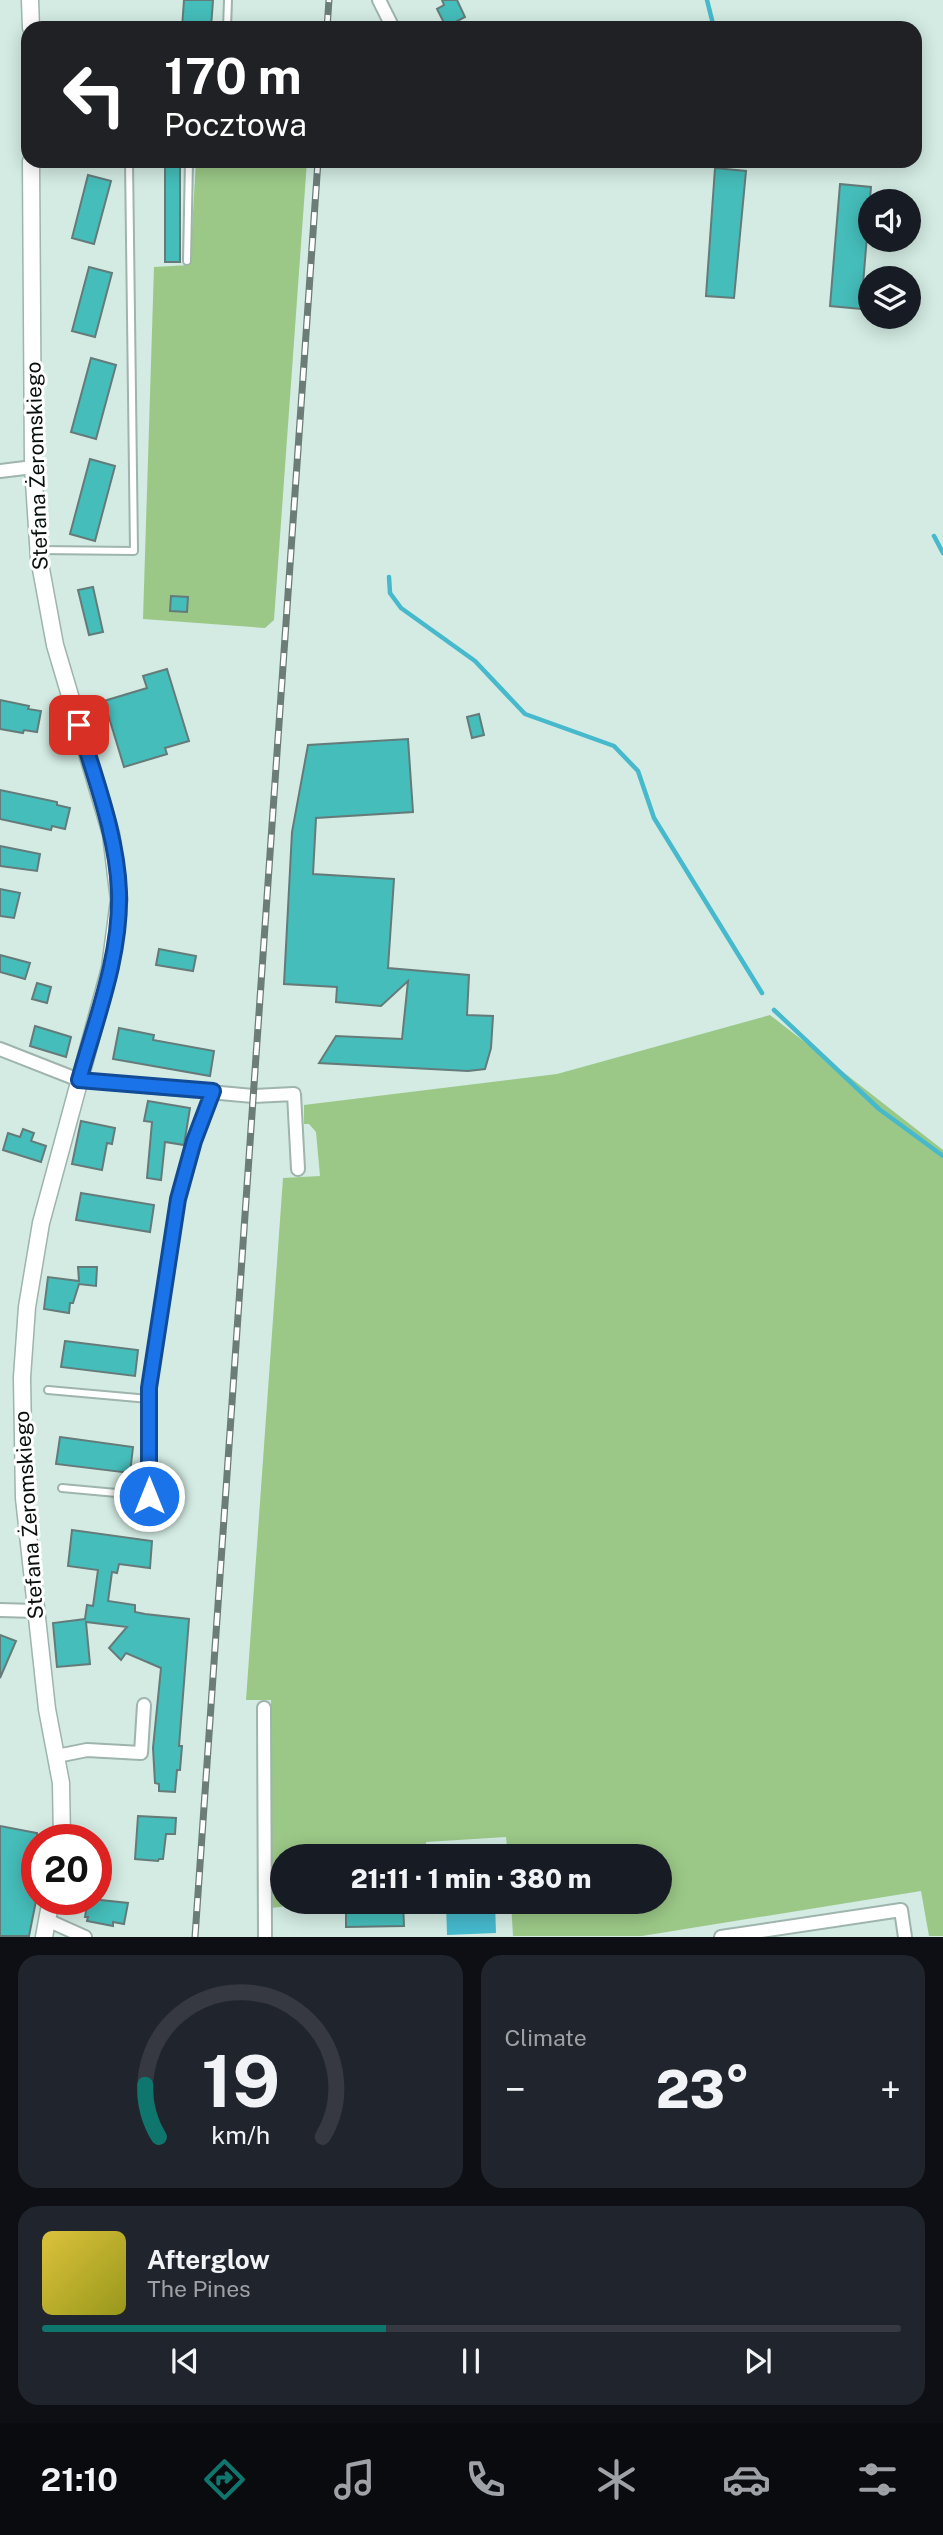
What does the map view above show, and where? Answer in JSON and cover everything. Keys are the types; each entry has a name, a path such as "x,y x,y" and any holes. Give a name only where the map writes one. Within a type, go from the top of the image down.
{"street":[{"path":"30,0 31,21"},
{"path":"379,0 390,21"},
{"name":"Stefana Żeromskiego","path":"31,168 33,467 38,550 52,631 108,826 118,878 118,919 113,958 41,1223 25,1327 22,1377 22,1460 47,1709 63,1796 62,1824"},
{"path":"0,471 33,467"},
{"path":"0,1049 79,1080 253,1096 294,1094 298,1169"},
{"path":"0,1610 36,1611"},
{"path":"57,1756 87,1750 141,1753 144,1705"},
{"path":"264,1708 265,1937"},
{"path":"721,1937 901,1910 905,1937"},
{"path":"45,1928 85,1937"}],"lane":[{"path":"227,21 228,0"},
{"path":"38,550 134,551 129,168"},
{"path":"187,261 189,168"},
{"path":"62,1488 149,1496 149,1399 178,1199 194,1141 213,1091"},
{"path":"48,1390 149,1399"}],"green space":[{"path":"196,168 306,168 274,620 265,628 143,619 154,267 190,265"},
{"path":"770,1015 943,1150 943,1936 929,1936 921,1891 642,1936 513,1936 512,1914 672,1914 672,1844 507,1844 506,1837 426,1844 271,1844 271,1700 246,1700 283,1178 320,1176 316,1132 309,1124 304,1124 304,1105 557,1074"}],"water":[{"path":"446,1914 495,1914 496,1933 447,1935"}],"building":[{"path":"184,0 213,0 212,21 182,21"},
{"path":"442,0 457,0 465,17 457,21 443,21 437,9 444,5"},
{"path":"165,168 180,168 180,262 165,262"},
{"path":"715,168 746,171 734,298 706,296"},
{"path":"88,175 111,181 94,244 72,238"},
{"path":"840,184 871,187 858,189 858,252 866,252 865,266 858,266 858,309 830,306"},
{"path":"89,267 112,273 95,337 72,331"},
{"path":"91,358 116,365 96,439 71,432"},
{"path":"90,459 115,466 95,541 70,534"},
{"path":"93,587 103,632 89,635 78,590"},
{"path":"171,596 188,597 187,612 170,611"},
{"path":"167,669 189,741 165,748 167,754 124,767 104,701 147,688 143,676"},
{"path":"0,700 41,711 37,732 24,730 23,733 0,729"},
{"path":"479,714 484,735 472,738 467,717"},
{"path":"408,739 413,812 316,818 313,874 394,879 388,968 469,975 467,1015 493,1016 491,1048 485,1069 468,1071 319,1063 336,1036 402,1039 408,981 381,1006 336,1002 337,987 284,984 292,832 308,745"},
{"path":"0,790 57,802 57,805 70,808 65,829 52,826 51,830 0,819"},
{"path":"0,846 40,854 37,871 0,866"},
{"path":"0,889 20,893 14,918 0,916"},
{"path":"159,949 196,956 193,971 156,965"},
{"path":"0,955 30,963 25,979 0,972"},
{"path":"37,983 51,987 47,1003 32,999"},
{"path":"35,1026 71,1037 66,1057 30,1046"},
{"path":"119,1028 154,1035 153,1040 214,1051 210,1076 113,1059"},
{"path":"148,1101 190,1108 184,1145 165,1142 161,1180 147,1178 152,1122 144,1121"},
{"path":"81,1121 115,1128 112,1144 107,1143 102,1170 72,1164"},
{"path":"23,1129 34,1133 31,1141 46,1146 41,1162 3,1150 8,1133 20,1137"},
{"path":"81,1193 154,1205 150,1232 76,1220"},
{"path":"78,1267 97,1267 96,1286 79,1284 73,1303 70,1303 69,1313 44,1309 48,1277 79,1281"},
{"path":"65,1341 138,1350 135,1376 61,1367"},
{"path":"60,1437 133,1447 130,1473 56,1464"},
{"path":"72,1530 152,1541 150,1568 119,1564 117,1573 112,1572 108,1601 135,1605 135,1612 189,1619 179,1746 182,1746 175,1792 159,1791 159,1784 155,1783 153,1748 161,1668 126,1653 121,1660 109,1648 127,1627 86,1622 90,1664 57,1667 53,1623 85,1619 87,1605 93,1606 98,1570 68,1566"},
{"path":"0,1635 16,1641 0,1678"},
{"path":"138,1816 176,1818 175,1834 166,1834 163,1859 135,1859"},
{"path":"0,1826 21,1830 21,1915 33,1915 29,1936 0,1936"},
{"path":"112,1901 128,1903 124,1924 113,1922 113,1926 87,1921 88,1917 85,1917 112,1915"},
{"path":"346,1914 404,1914 404,1926 346,1927"}],"waterway":[{"path":"707,0 712,21"},
{"path":"934,536 943,553"},
{"path":"389,577 390,593 401,608 475,661 525,714 614,746 638,771 654,818 762,993"},
{"path":"774,1010 879,1109 943,1156"}],"railway":[{"path":"328,21 329,0"},
{"path":"195,1937 318,168"}],"route":[{"path":"79,725 111,834 119,900 113,958 79,1080 213,1091 194,1141 178,1199 149,1388 149,1496"}]}
